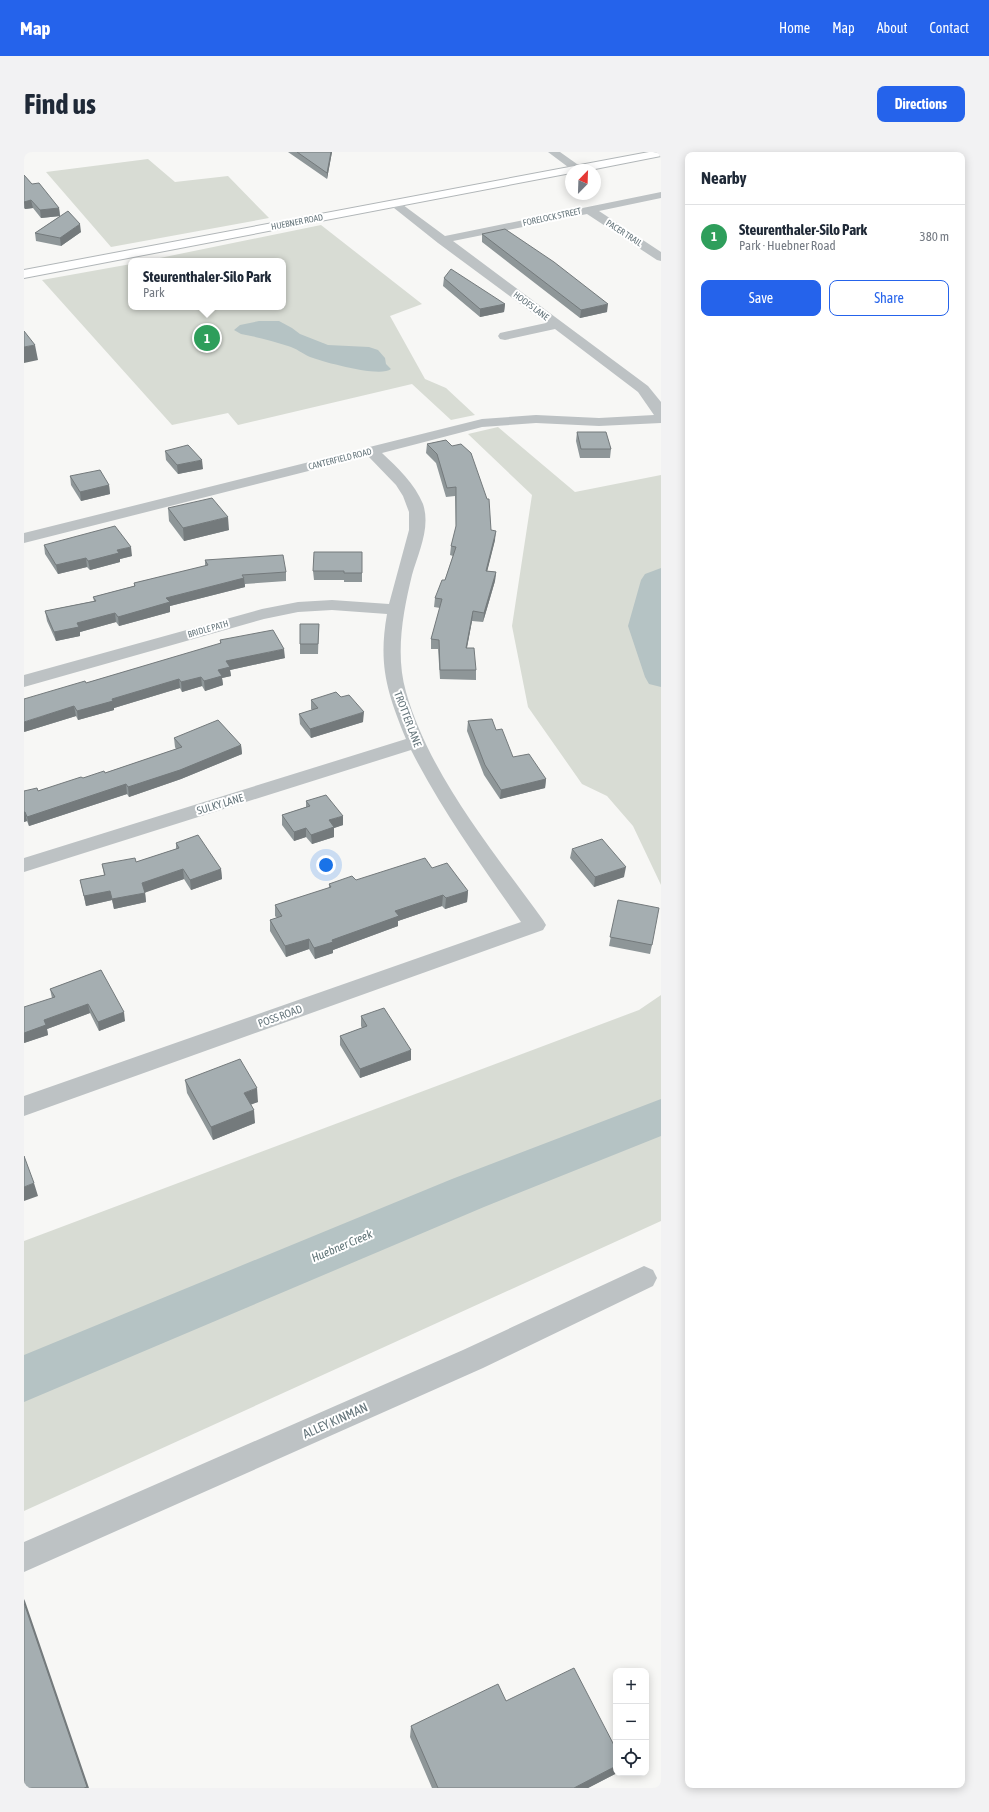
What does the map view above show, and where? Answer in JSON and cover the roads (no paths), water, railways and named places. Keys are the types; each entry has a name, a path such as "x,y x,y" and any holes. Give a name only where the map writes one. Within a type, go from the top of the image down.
{"main road":[{"name":"HUEBNER ROAD","path":"601,165 661,153"},
{"name":"HUEBNER ROAD","path":"24,274 565,172"}],"street":[{"path":"553,152 567,164"},
{"name":"FORELOCK STREET","path":"442,240 661,195"},
{"name":"HOOFS LANE","path":"395,204 643,389 654,402 661,414"},
{"name":"PACER TRAIL","path":"588,209 661,257"},
{"path":"505,336 556,325"},
{"name":"CANTERFIELD ROAD","path":"24,538 465,426 536,418 616,422 661,419"},
{"name":"TROTTER LANE","path":"371,451 401,479 416,505 418,522 397,610 392,647 396,688 416,742 442,793 535,925"},
{"name":"BRIDLE PATH","path":"24,681 298,607 332,606 397,610"},
{"name":"SULKY LANE","path":"24,865 416,742"},
{"name":"POSS ROAD","path":"24,1106 535,925"},
{"name":"ALLEY KINMAN","path":"24,1557 473,1359 644,1278"}],"waterway":[{"name":"Huebner Creek","path":"661,577 656,580 644,626 661,677"},
{"name":"Huebner Creek","path":"24,1379 468,1193 661,1117"}],"place":[{"name":"Steurenthaler-Silo Park","path":"207,338"}]}
